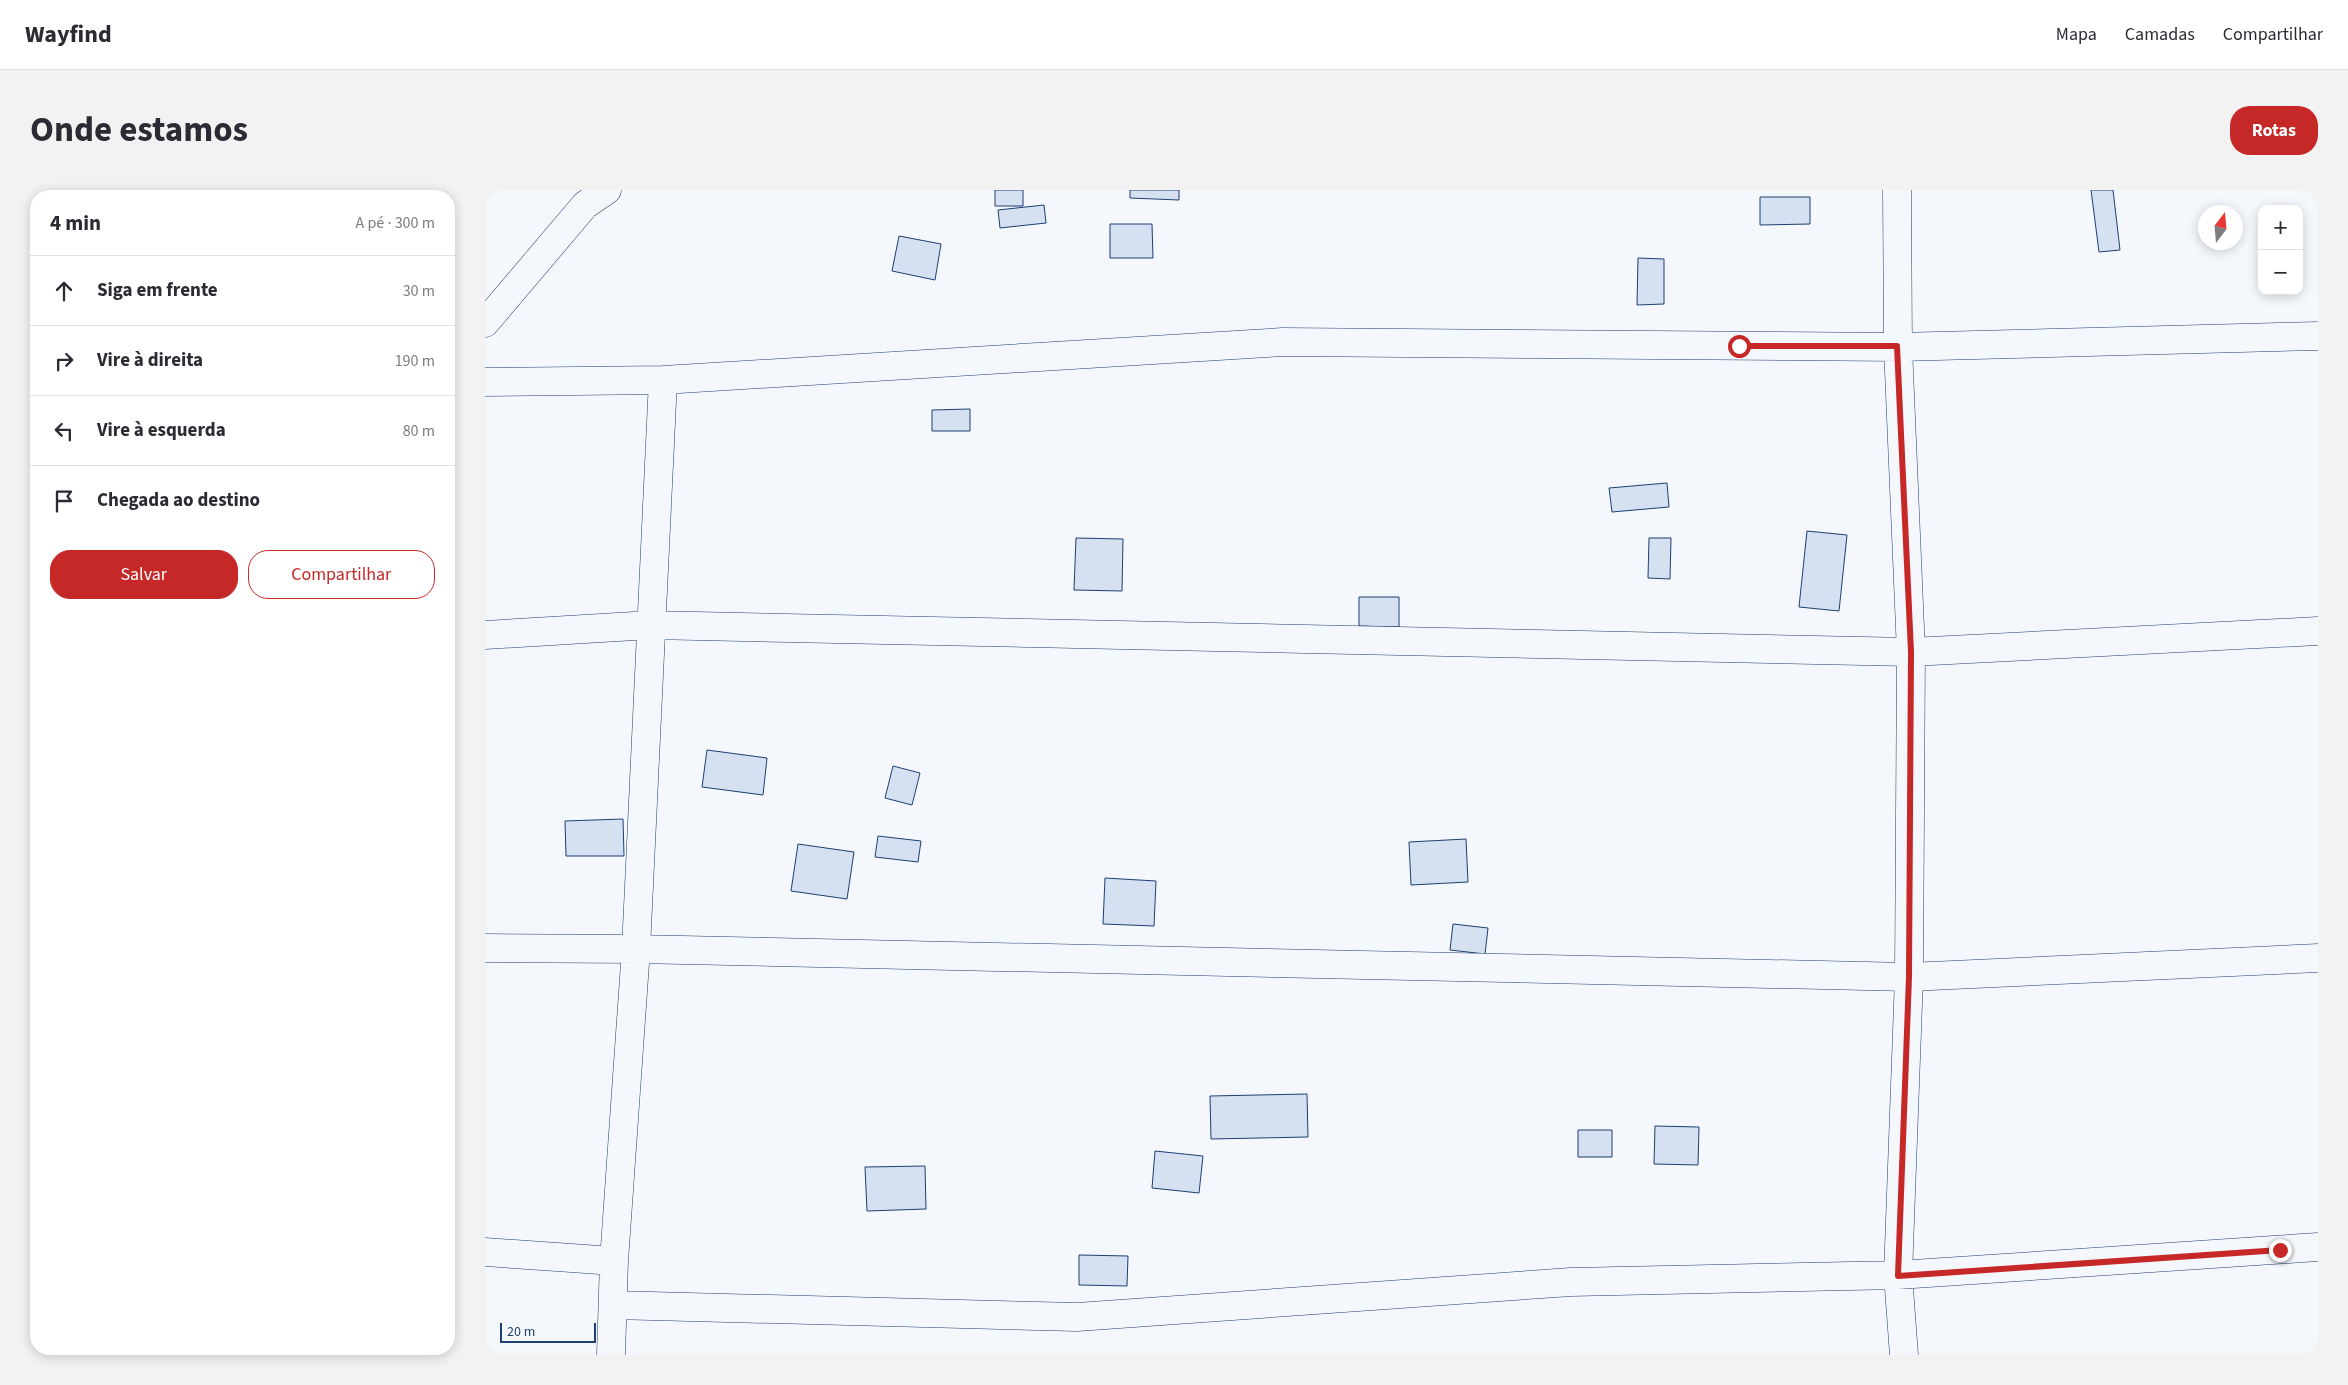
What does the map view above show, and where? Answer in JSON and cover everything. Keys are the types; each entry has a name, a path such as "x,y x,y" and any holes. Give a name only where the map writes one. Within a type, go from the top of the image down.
{"street":[{"path":"485,324 585,205 607,190"},
{"path":"1897,190 1897,346 1911,652 1909,977 1898,1276 1904,1355"},
{"path":"485,382 663,380 1283,342 1897,346 2318,336"},
{"path":"611,1355 613,1261 636,948 663,380"},
{"path":"485,635 651,625 1911,652 2318,631"},
{"path":"485,948 636,948 1909,977 2318,958"},
{"path":"613,1304 1077,1317 1571,1282 1898,1276 2318,1247"},
{"path":"485,1252 613,1261"}],"building":[{"path":"995,190 1023,190 1023,206 995,206"},
{"path":"1130,190 1179,190 1179,200 1130,198"},
{"path":"2091,190 2113,190 2120,250 2099,252"},
{"path":"1760,197 1810,197 1810,224 1760,225"},
{"path":"1044,205 1046,223 1000,228 998,210"},
{"path":"1110,224 1152,224 1153,258 1110,258"},
{"path":"899,236 941,244 935,280 892,271"},
{"path":"1638,258 1664,259 1664,304 1637,305"},
{"path":"970,409 970,431 932,431 932,410"},
{"path":"1667,483 1669,507 1612,512 1609,488"},
{"path":"1807,531 1847,535 1839,611 1799,607"},
{"path":"1076,538 1123,539 1122,591 1074,590"},
{"path":"1649,538 1671,538 1670,579 1648,578"},
{"path":"1359,597 1399,597 1399,627 1359,626"},
{"path":"707,750 767,758 763,795 702,787"},
{"path":"893,766 920,773 912,805 885,798"},
{"path":"623,819 624,856 566,856 565,821"},
{"path":"878,836 921,841 918,862 875,857"},
{"path":"1466,839 1468,882 1411,885 1409,842"},
{"path":"798,844 854,852 847,899 791,891"},
{"path":"1105,878 1156,881 1154,926 1103,924"},
{"path":"1453,924 1488,928 1485,954 1450,950"},
{"path":"1307,1094 1308,1137 1211,1139 1210,1096"},
{"path":"1655,1126 1699,1127 1698,1165 1654,1164"},
{"path":"1578,1130 1612,1130 1612,1157 1578,1157"},
{"path":"1155,1151 1203,1156 1199,1193 1152,1188"},
{"path":"925,1166 926,1209 867,1211 865,1167"},
{"path":"1079,1255 1128,1256 1127,1286 1079,1285"}],"route":[{"path":"1739,346 1897,346 1911,652 1909,977 1898,1276 2280,1250"}]}
